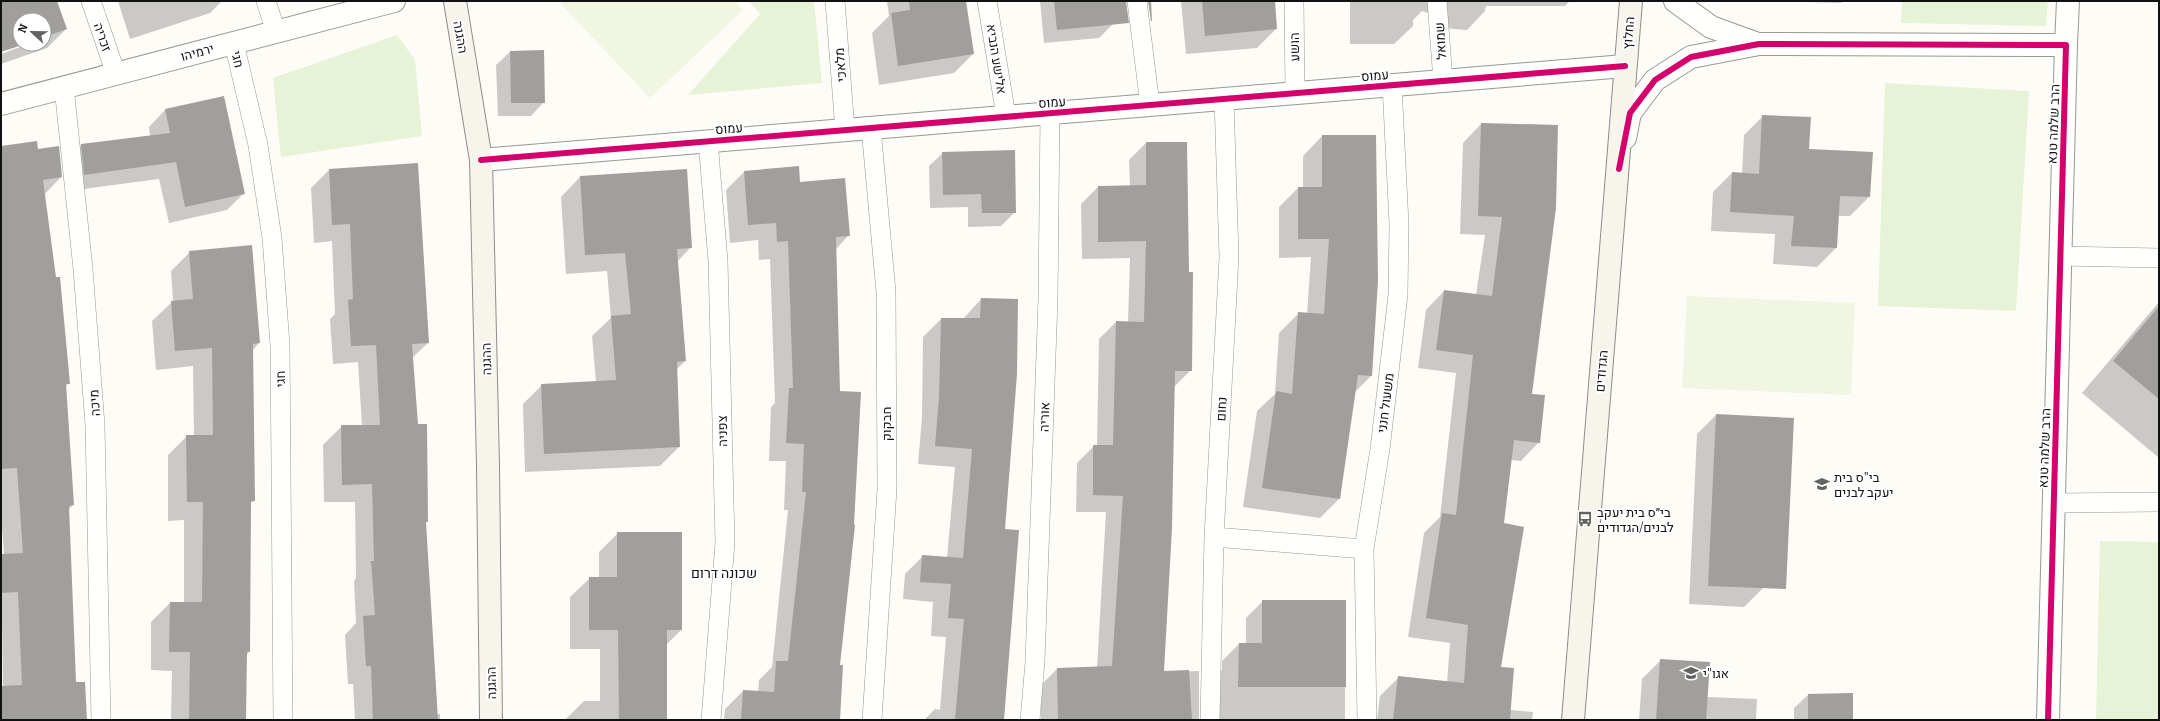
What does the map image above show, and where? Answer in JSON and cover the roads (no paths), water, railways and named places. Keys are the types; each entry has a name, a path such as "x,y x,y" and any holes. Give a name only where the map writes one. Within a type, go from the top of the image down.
{"street":[{"name":"ירמיהו","path":"1,104 394,1"},
{"name":"ההגנה","path":"455,1 481,160 488,466 491,720"},
{"name":"החלוץ","path":"1625,66 1631,1"},
{"path":"1675,1 1711,27 1759,44"},
{"name":"הרב שלמה טנא","path":"2048,720 2068,1"},
{"path":"1618,169 1630,114 1655,80 1691,57 1759,44 2066,45"},
{"name":"עמוס","path":"481,160 1625,66"},
{"name":"הגדודים","path":"1573,720 1625,66"},
{"name":"הגדודים","path":"1576,677 1585,720"}],"lane":[{"name":"זכריה","path":"91,1 116,74"},
{"path":"266,1 276,32"},
{"name":"מלאכי","path":"835,1 845,130"},
{"name":"אלישע הנביא","path":"987,1 1006,116"},
{"path":"1137,1 1150,105"},
{"name":"הושע","path":"1294,1 1295,93"},
{"name":"שמואל","path":"1437,1 1442,81"},
{"name":"חגי","path":"234,43 261,168 272,238 280,345 283,720"},
{"name":"משעול חנני","path":"1367,720 1364,549 1380,449 1398,295 1399,224 1392,85"},
{"name":"מיכה","path":"64,87 83,269 95,425 101,720"},
{"name":"נחום","path":"1210,720 1214,537 1229,257 1224,99"},
{"name":"אוריה","path":"1030,720 1035,662 1048,299 1050,113"},
{"name":"חבקוק","path":"871,128 886,292 887,481 872,720"},
{"name":"צפניה","path":"708,141 718,261 725,542 711,720"},
{"path":"2060,256 2159,258"},
{"path":"2054,503 2159,502"},
{"path":"1214,537 1364,549"}],"place":[{"name":"בי\"ס בית יעקב לבנים","path":"1822,484"},
{"name":"בי״ס בית יעקב לבנים/הגדודים","path":"1585,519"},
{"name":"אגו\"י","path":"1691,673"}],"district":[{"name":"שכונה דרום","path":"724,573"}]}
